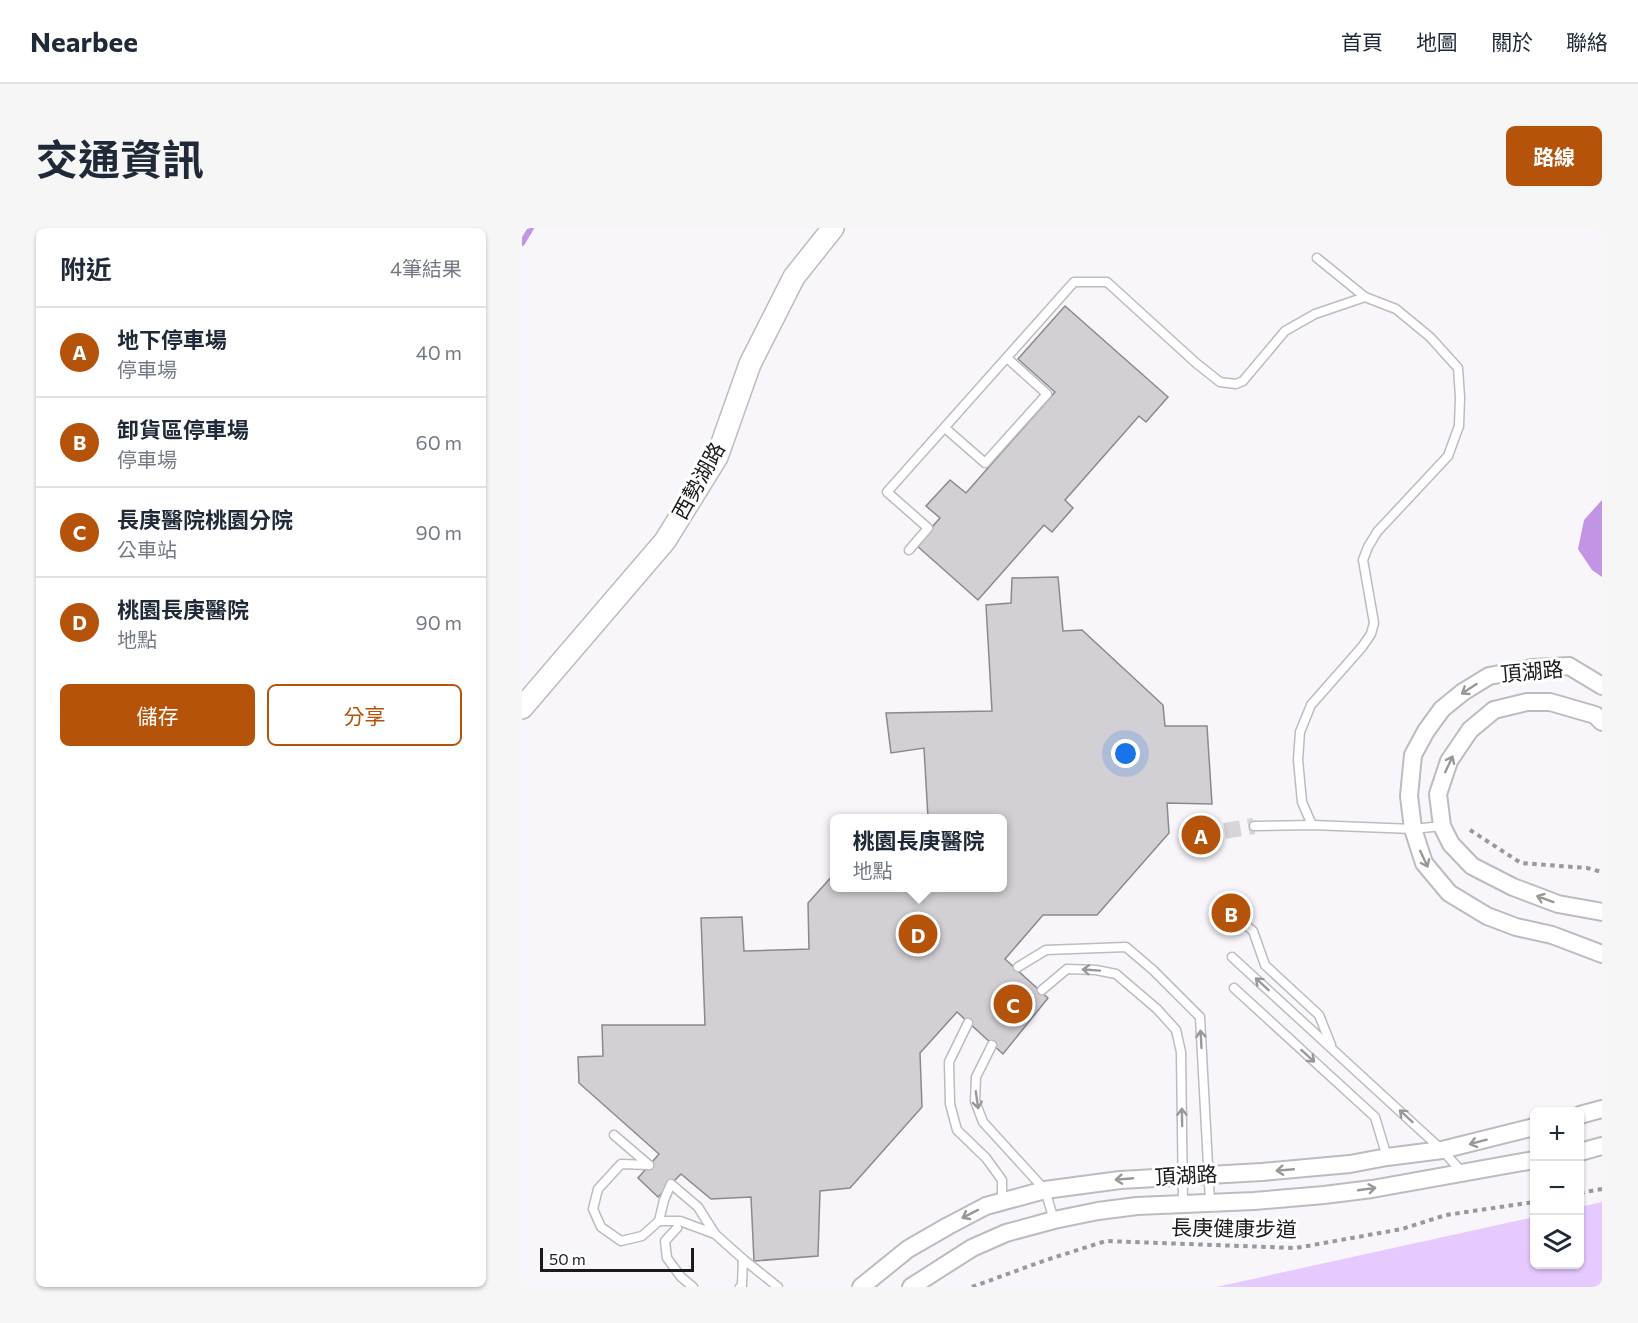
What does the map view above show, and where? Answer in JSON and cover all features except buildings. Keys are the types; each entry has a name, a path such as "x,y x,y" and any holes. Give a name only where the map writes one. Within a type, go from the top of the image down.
{"street":[{"name":"西勢湖路","path":"522,708 665,541 717,457 750,364 794,277 833,228"},
{"name":"頂湖路","path":"1602,686 1569,666 1532,668 1489,676 1463,692 1442,709 1426,731 1413,755 1409,796 1413,829 1424,863 1449,893 1487,916 1516,927 1561,938 1602,954"},
{"name":"頂湖路","path":"1602,722 1595,716 1550,702 1527,702 1494,710 1470,730 1449,761 1438,794 1442,826 1451,844 1472,866 1513,887 1558,904 1602,912"},
{"path":"1584,1114 1602,1109"},
{"name":"頂湖路","path":"861,1287 908,1249 957,1221 986,1206 1045,1190 1120,1180 1262,1172 1350,1164 1442,1150 1530,1128"},
{"path":"1584,1151 1602,1146"},
{"name":"頂湖路","path":"911,1287 981,1244 1006,1233 1054,1220 1137,1206 1254,1201 1324,1195 1372,1189 1530,1161"}],"lane":[{"path":"1312,825 1302,802 1298,760 1300,732 1311,705 1371,634 1374,623 1364,560 1366,554 1377,532 1449,456 1459,426 1460,398 1458,368 1430,337 1396,309 1365,297 1317,258"},
{"path":"909,550 928,528 887,492 1074,282 1107,282 1220,382 1236,384 1243,381 1285,331 1315,314 1365,297"},
{"path":"945,428 985,463 993,454 1047,393 1007,358"},
{"path":"1254,826 1312,825 1413,829 1442,826"},
{"path":"1231,913 1253,931 1265,965 1319,1015 1332,1049"},
{"path":"1018,967 1046,950 1126,947 1153,970 1200,1017 1210,1202"},
{"path":"1232,957 1442,1150 1462,1173"},
{"path":"1042,990 1067,969 1096,970 1116,974 1157,1009 1176,1030 1181,1052 1183,1203"},
{"path":"1233,988 1375,1117 1386,1157"},
{"path":"968,1023 949,1062 950,1104 957,1130 986,1158 1002,1180 1002,1201"},
{"path":"992,1045 976,1077 975,1101 983,1122 1045,1190 1054,1220"},
{"path":"614,1135 649,1165 621,1164 598,1189 593,1209 601,1227 621,1241 642,1236 659,1221 671,1184 698,1207 715,1234 778,1287"},
{"path":"659,1221 680,1221 715,1234"},
{"path":"677,1228 665,1241 667,1258 693,1287"},
{"path":"740,1287 742,1259"}],"path":[{"path":"1470,830 1521,863 1587,868 1602,872"},
{"path":"1584,1192 1602,1189"},
{"name":"長庚健康步道","path":"972,1287 1106,1241 1296,1248 1402,1229 1446,1215 1530,1203"}],"shaded area":[{"path":"1602,500 1602,577 1592,570 1578,549 1584,520"},
{"path":"1602,1202 1602,1287 1216,1287 1530,1218 1530,1269 1584,1269 1584,1206"}],"waterway":[{"path":"522,243 531,228"}],"tunnel":[{"path":"1201,835 1254,826"}],"place":[{"name":"地下停車場","path":"1201,835"},
{"name":"卸貨區停車場","path":"1231,913"},
{"name":"桃園長庚醫院","path":"918,934"},
{"name":"長庚醫院桃園分院","path":"1013,1004"}]}
